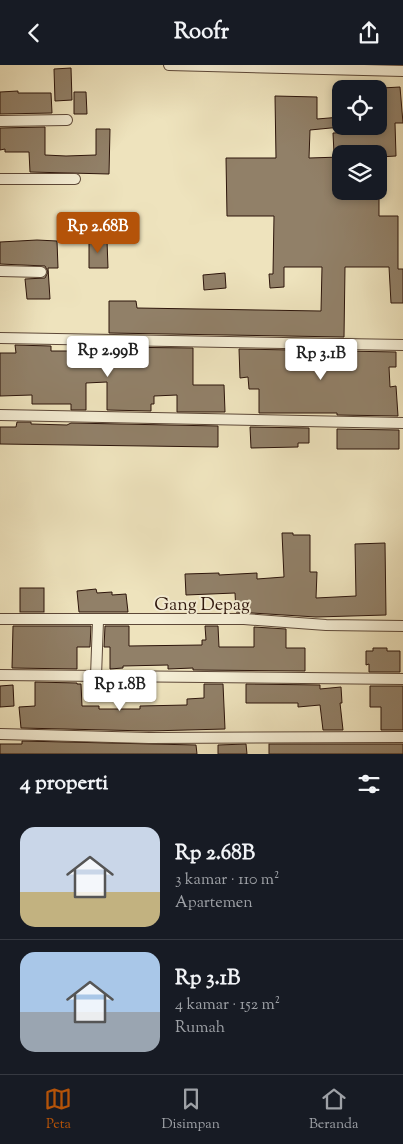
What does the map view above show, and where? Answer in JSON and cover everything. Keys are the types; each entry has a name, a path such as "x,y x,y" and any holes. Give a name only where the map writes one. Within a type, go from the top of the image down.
{"street":[{"path":"169,65 403,71"},
{"path":"0,121 67,120"},
{"path":"0,179 75,179"},
{"path":"0,271 40,272"},
{"path":"0,338 403,345"},
{"path":"0,415 403,423"},
{"name":"Gang Depag","path":"0,619 98,621 244,619 326,625 403,626"},
{"path":"96,676 98,621"},
{"path":"0,675 403,679"},
{"path":"0,734 148,738 403,737"}],"building":[{"path":"71,68 72,100 55,101 54,69"},
{"path":"400,87 403,123 395,123 396,156 387,157 387,145 334,145 333,135 387,135 387,88"},
{"path":"18,91 18,93 51,93 52,113 0,114 0,92"},
{"path":"74,92 86,92 87,114 74,114"},
{"path":"275,96 317,97 317,119 332,118 332,128 310,130 309,158 332,157 332,200 379,200 379,216 398,216 398,269 403,269 403,303 391,303 389,267 345,267 344,337 109,333 109,301 136,301 137,308 321,311 322,267 284,267 284,287 270,288 269,274 273,274 274,216 227,216 226,158 276,158"},
{"path":"45,127 45,155 66,156 96,155 96,129 110,129 109,174 30,172 29,152 5,152 5,149 0,150 0,128"},
{"path":"107,240 108,268 89,268 89,241"},
{"path":"57,241 58,268 48,268 50,299 27,299 25,279 45,278 48,272 45,266 0,264 0,242"},
{"path":"225,273 226,288 204,290 203,275"},
{"path":"15,345 51,346 51,351 70,351 70,353 108,352 108,347 193,348 193,385 224,385 225,412 177,412 177,395 154,396 154,404 151,404 151,411 107,410 107,382 86,383 86,410 71,410 71,404 32,404 32,395 0,396 0,353 16,353"},
{"path":"239,349 396,352 396,367 389,367 390,387 396,386 398,416 337,415 337,413 259,413 259,389 249,389 248,377 240,378"},
{"path":"17,422 67,425 71,423 218,426 218,447 0,444 0,427 16,427"},
{"path":"250,427 309,428 309,443 298,443 298,447 251,448"},
{"path":"337,429 399,430 399,449 337,449"},
{"path":"282,533 310,535 310,572 317,572 316,598 356,596 355,544 385,543 386,615 316,617 236,612 235,593 186,595 185,574 257,573 257,579 284,577"},
{"path":"20,588 44,588 44,612 20,612"},
{"path":"96,589 97,593 112,592 112,595 126,594 128,612 79,612 77,591"},
{"path":"13,626 91,626 90,647 77,647 77,669 12,668"},
{"path":"105,626 129,626 129,646 202,645 202,640 206,640 205,626 218,626 219,647 254,647 254,627 286,629 286,648 305,648 305,671 168,669 168,665 123,666 123,668 110,669 110,647 104,647"},
{"path":"373,648 387,648 387,651 400,651 400,672 369,672 369,664 366,665 366,651 373,651"},
{"path":"35,682 81,684 82,706 99,706 99,709 140,709 140,706 187,705 187,699 204,698 204,684 223,684 225,729 149,731 21,728 19,707 35,706"},
{"path":"246,684 320,685 320,689 341,687 342,703 340,703 343,730 323,730 320,705 298,707 298,703 246,703"},
{"path":"13,685 14,706 0,707 0,686"},
{"path":"370,686 403,686 403,730 381,730 381,707 370,707"},
{"path":"22,741 196,745 197,754 0,754 0,744 22,744"},
{"path":"246,744 247,754 218,754 218,745"},
{"path":"269,744 403,744 403,754 269,754"}]}
